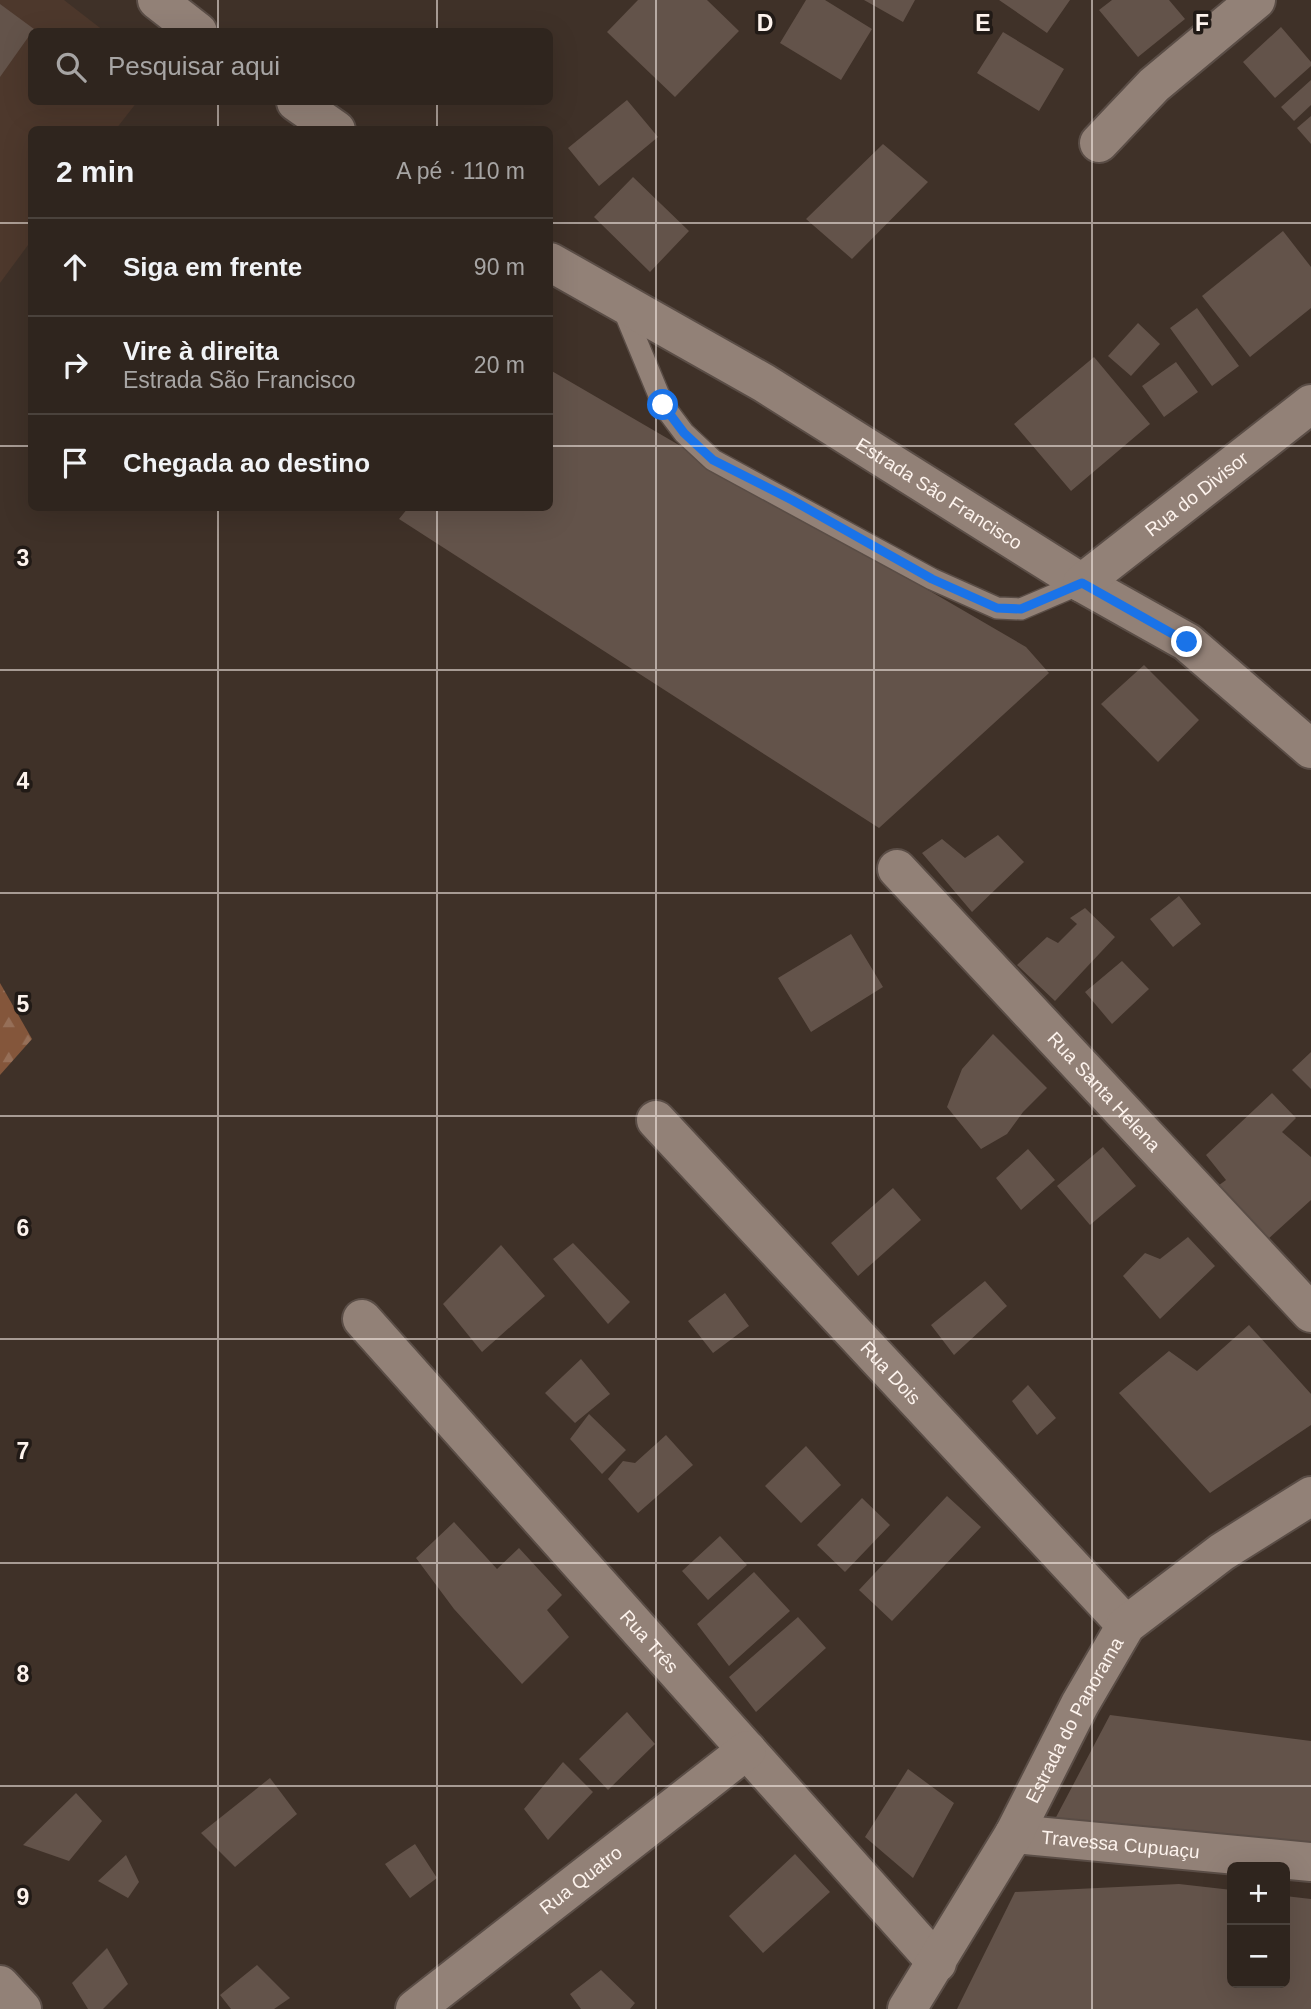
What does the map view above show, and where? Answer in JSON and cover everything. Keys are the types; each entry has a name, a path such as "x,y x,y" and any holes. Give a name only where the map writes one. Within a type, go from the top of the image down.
{"street":[{"path":"157,0 193,28"},
{"path":"1099,143 1154,85 1256,0"},
{"path":"300,105 330,126"},
{"name":"Estrada São Francisco","path":"553,264 764,383 1082,583 1187,642 1311,749"},
{"name":"Rua do Divisor","path":"1082,583 1311,404"},
{"name":"Rua Santa Helena","path":"897,869 1311,1313"},
{"name":"Rua Dois","path":"656,1120 1125,1625"},
{"name":"Rua Três","path":"362,1319 937,1963"},
{"name":"Estrada do Panorama","path":"907,2009 1014,1834 1080,1704 1125,1625 1222,1552 1311,1496"},
{"name":"Rua Quatro","path":"415,2009 747,1750"},
{"name":"Travessa Cupuaçu","path":"1014,1834 1311,1862"},
{"path":"0,1985 22,2009"}],"lane":[{"path":"622,304 663,405 684,433 713,460 792,500 932,579 997,608 1021,609 1082,583"}],"shaded area":[{"path":"0,0 64,0 100,28 28,28 28,105 135,105 118,126 28,126 28,245 0,283"}],"green space":[{"path":"0,983 32,1039 0,1075"}],"building":[{"path":"638,0 707,0 739,31 675,97 607,32"},
{"path":"806,0 825,0 872,29 841,80 780,43"},
{"path":"864,0 915,0 903,22"},
{"path":"999,0 1070,0 1047,33"},
{"path":"1112,0 1169,0 1185,19 1138,57 1099,10"},
{"path":"0,4 33,28 28,28 28,37 0,77"},
{"path":"1281,27 1311,62 1311,66 1275,98 1243,62"},
{"path":"1003,32 1064,69 1039,111 977,73"},
{"path":"1311,80 1311,105 1294,121 1281,107"},
{"path":"627,100 658,137 599,186 568,148"},
{"path":"1311,116 1311,144 1297,128"},
{"path":"883,144 928,182 852,259 806,219"},
{"path":"633,177 689,231 650,272 594,217"},
{"path":"1283,231 1311,267 1311,308 1250,357 1202,296"},
{"path":"1197,308 1239,366 1212,386 1170,328"},
{"path":"1138,323 1160,344 1131,376 1108,356"},
{"path":"1094,357 1150,424 1071,491 1014,424"},
{"path":"1176,362 1198,392 1164,417 1142,386"},
{"path":"553,372 1026,647 1049,673 879,828 399,519 406,511 553,511"},
{"path":"1144,665 1199,720 1158,762 1101,704"},
{"path":"998,835 1024,862 972,912 922,853 942,839 965,858"},
{"path":"1179,896 1201,924 1173,947 1150,919"},
{"path":"1085,908 1115,937 1055,1001 1017,965 1047,937 1058,943 1077,924 1070,918"},
{"path":"851,934 883,987 811,1032 778,978"},
{"path":"1122,961 1149,989 1112,1024 1085,992"},
{"path":"993,1034 1047,1088 1023,1112 1007,1134 981,1149 947,1107 962,1069"},
{"path":"1311,1052 1311,1089 1292,1070"},
{"path":"1272,1093 1296,1118 1282,1132 1311,1157 1311,1200 1256,1250 1207,1194 1226,1180 1206,1155"},
{"path":"1103,1147 1136,1186 1090,1225 1057,1186"},
{"path":"1028,1149 1055,1180 1021,1210 996,1178"},
{"path":"893,1188 921,1220 858,1276 831,1243"},
{"path":"1188,1237 1215,1266 1160,1319 1123,1276 1145,1253 1160,1259"},
{"path":"573,1243 630,1302 608,1324 553,1259"},
{"path":"501,1245 545,1296 482,1352 443,1304"},
{"path":"985,1281 1007,1306 954,1355 931,1325"},
{"path":"725,1293 749,1326 713,1353 688,1321"},
{"path":"1249,1325 1311,1394 1311,1425 1210,1493 1119,1393 1169,1351 1197,1371"},
{"path":"581,1359 610,1394 575,1423 545,1393"},
{"path":"1028,1385 1056,1418 1037,1435 1012,1401"},
{"path":"589,1414 626,1450 602,1474 570,1439"},
{"path":"666,1435 693,1465 638,1513 608,1479 623,1461 635,1463"},
{"path":"806,1446 841,1485 801,1523 765,1486"},
{"path":"947,1496 981,1527 892,1621 859,1590"},
{"path":"862,1498 890,1525 845,1572 817,1545"},
{"path":"454,1522 497,1569 519,1548 562,1595 547,1610 569,1637 522,1684 454,1609 416,1558"},
{"path":"720,1536 747,1565 708,1600 682,1571"},
{"path":"754,1572 790,1611 729,1666 697,1624"},
{"path":"798,1617 826,1648 756,1712 729,1677"},
{"path":"627,1712 655,1744 608,1790 579,1759"},
{"path":"1110,1715 1311,1741 1311,1842 1054,1821"},
{"path":"563,1762 593,1792 548,1840 524,1809"},
{"path":"908,1769 954,1803 913,1878 865,1837"},
{"path":"270,1778 297,1814 235,1867 201,1833"},
{"path":"76,1793 102,1821 69,1861 23,1845"},
{"path":"415,1844 437,1878 410,1898 385,1864"},
{"path":"795,1854 830,1892 763,1953 729,1916"},
{"path":"126,1855 139,1882 128,1898 98,1881"},
{"path":"1179,1884 1227,1889 1227,1988 1290,1988 1290,1897 1311,1899 1311,2009 957,2009 1015,1892"},
{"path":"107,1948 128,1984 103,2009 88,2009 72,1983"},
{"path":"257,1965 290,1998 274,2009 231,2009 220,1995"},
{"path":"601,1970 635,2003 630,2009 581,2009 570,1994"}],"route":[{"path":"663,405 684,433 713,460 792,500 932,579 997,608 1021,609 1082,583 1187,642"}]}
